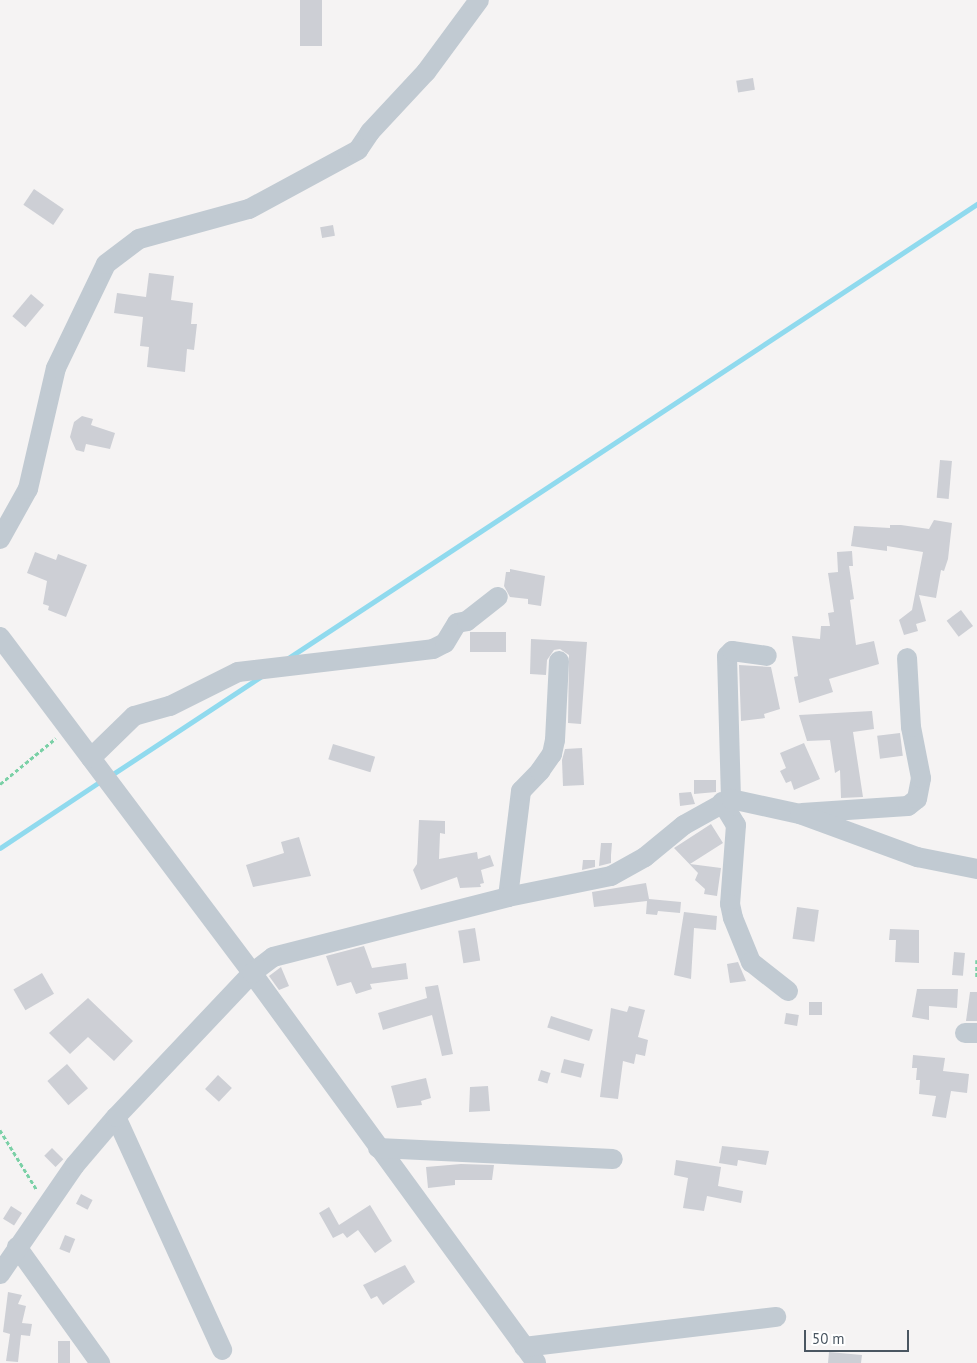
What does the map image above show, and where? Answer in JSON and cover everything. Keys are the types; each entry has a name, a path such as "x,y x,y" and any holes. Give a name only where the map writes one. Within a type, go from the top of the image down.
{"street":[{"path":"0,539 28,489 56,368 106,264 139,239 249,209 358,150 370,132 426,72 479,0"},
{"path":"92,758 134,716 170,706 238,672 432,649 445,643 457,623 467,621 498,597"},
{"path":"0,637 252,973 530,1355 776,1316"},
{"path":"767,656 732,651 727,656 727,800 736,825 730,904 733,918 751,962 788,991"},
{"path":"800,814 908,806 917,799 921,778 911,727 907,658"},
{"path":"508,898 521,791 544,765 555,740 559,662"},
{"path":"0,1274 17,1246 116,1117 252,973 273,956 623,870 727,800 800,814 917,857 977,869"},
{"path":"116,1117 222,1350"},
{"path":"378,1148 466,1150 613,1159"},
{"path":"17,1246 100,1363"}],"path":[{"path":"0,784 69,728"},
{"path":"977,960 977,978"},
{"path":"0,1130 47,1206"}],"building":[{"path":"300,0 322,0 322,46 300,46"},
{"path":"753,78 755,90 738,93 736,81"},
{"path":"34,189 64,209 53,225 23,205"},
{"path":"333,225 335,236 322,238 320,227"},
{"path":"149,273 174,276 171,300 193,303 191,324 197,324 194,350 187,349 185,372 147,367 149,347 140,346 143,317 114,313 117,293 146,297"},
{"path":"31,294 44,305 25,327 12,316"},
{"path":"82,416 93,419 91,425 115,433 110,449 86,444 84,452 76,450 70,437 74,422"},
{"path":"940,460 952,461 949,499 937,498"},
{"path":"934,520 952,523 948,559 944,571 941,570 936,598 919,595 926,621 916,624 918,631 904,635 899,620 912,610 923,552 887,546 887,551 851,546 854,526 890,528 890,525 901,525 929,529"},
{"path":"852,551 853,566 849,566 854,599 850,600 856,645 874,641 879,664 829,679 833,692 799,703 794,677 798,676 792,636 820,639 821,626 830,626 828,613 834,612 828,573 838,572 837,552"},
{"path":"35,552 56,560 58,554 87,565 66,617 48,610 49,606 43,604 47,581 27,573"},
{"path":"510,569 545,576 541,606 528,604 528,599 510,597 504,586 506,572 510,572"},
{"path":"961,610 973,626 959,637 947,621"},
{"path":"470,632 506,632 506,652 470,652"},
{"path":"531,639 587,642 581,724 568,723 569,655 560,649 554,650 547,660 546,675 530,674"},
{"path":"739,665 771,667 780,709 764,714 765,718 741,721"},
{"path":"872,711 874,729 853,732 863,797 841,798 840,770 835,773 830,740 807,741 799,715"},
{"path":"900,733 903,756 880,759 877,736"},
{"path":"804,743 820,779 794,790 791,781 786,783 780,771 786,768 780,753"},
{"path":"333,744 375,757 370,772 328,759"},
{"path":"582,748 584,785 563,786 562,760 565,749"},
{"path":"694,780 716,780 716,792 694,794"},
{"path":"691,792 695,804 680,806 679,793"},
{"path":"419,820 445,821 445,834 440,833 439,859 477,852 478,859 490,855 494,866 481,870 484,883 480,884 481,887 460,888 457,877 421,890 413,870 417,864"},
{"path":"711,824 723,843 690,864 721,868 717,896 704,894 705,889 695,880 698,873 674,848"},
{"path":"299,837 311,876 253,887 246,865 284,853 281,842"},
{"path":"601,843 612,843 611,863 599,866"},
{"path":"583,860 595,860 595,867 582,870"},
{"path":"646,883 649,899 681,902 680,913 658,911 657,915 646,914 647,901 594,907 592,892"},
{"path":"797,907 819,910 814,942 793,939"},
{"path":"684,912 717,916 716,930 694,928 691,979 674,975"},
{"path":"475,928 480,961 463,963 458,931"},
{"path":"890,929 919,930 919,963 895,962 896,940 889,940"},
{"path":"364,946 372,968 406,963 408,979 370,984 372,989 356,994 351,982 337,986 326,956"},
{"path":"954,952 965,953 963,976 952,975"},
{"path":"738,962 746,981 730,983 727,964"},
{"path":"281,967 289,986 279,990 269,976"},
{"path":"42,973 54,994 25,1010 13,990"},
{"path":"438,985 453,1054 442,1056 432,1015 383,1030 378,1013 427,998 425,987"},
{"path":"917,989 958,989 957,1008 929,1006 929,1020 912,1017"},
{"path":"970,992 977,992 977,1021 966,1021"},
{"path":"88,998 133,1041 114,1061 88,1037 70,1054 49,1033"},
{"path":"809,1002 822,1002 822,1015 809,1015"},
{"path":"629,1006 645,1010 638,1037 648,1040 645,1056 636,1054 634,1064 623,1061 618,1099 600,1097 611,1008 627,1012"},
{"path":"786,1013 799,1015 797,1026 784,1024"},
{"path":"551,1016 593,1030 589,1041 547,1027"},
{"path":"913,1055 945,1058 943,1071 969,1074 967,1093 951,1091 946,1118 932,1116 936,1096 919,1094 920,1080 916,1080 917,1068 912,1068"},
{"path":"564,1059 584,1064 581,1078 561,1073"},
{"path":"67,1064 88,1088 68,1105 47,1081"},
{"path":"541,1070 551,1073 547,1083 538,1081"},
{"path":"218,1075 232,1088 219,1102 205,1089"},
{"path":"426,1078 431,1098 421,1101 422,1105 397,1108 391,1086"},
{"path":"488,1086 490,1111 469,1112 470,1087"},
{"path":"722,1146 769,1151 766,1165 738,1160 737,1166 719,1163"},
{"path":"52,1148 63,1159 56,1167 44,1156"},
{"path":"676,1160 721,1167 718,1186 743,1191 741,1203 707,1196 704,1211 683,1208 688,1178 674,1175"},
{"path":"461,1164 494,1165 492,1180 455,1180 455,1185 428,1188 426,1167"},
{"path":"81,1194 93,1200 88,1210 76,1204"},
{"path":"370,1205 392,1241 375,1253 358,1230 347,1238 343,1233 333,1238 319,1213 329,1207 339,1225"},
{"path":"11,1206 22,1213 14,1226 3,1219"},
{"path":"65,1235 75,1239 70,1253 59,1249"},
{"path":"405,1265 415,1282 383,1305 377,1296 371,1299 363,1285"},
{"path":"8,1292 22,1295 18,1304 26,1306 22,1323 32,1324 30,1336 21,1335 18,1362 6,1361 10,1334 3,1332"},
{"path":"58,1341 70,1341 70,1363 58,1363"},
{"path":"829,1352 862,1355 861,1363 828,1363"}],"waterway":[{"path":"287,659 977,204"},
{"path":"110,776 260,677"},
{"path":"0,848 101,781"}]}
